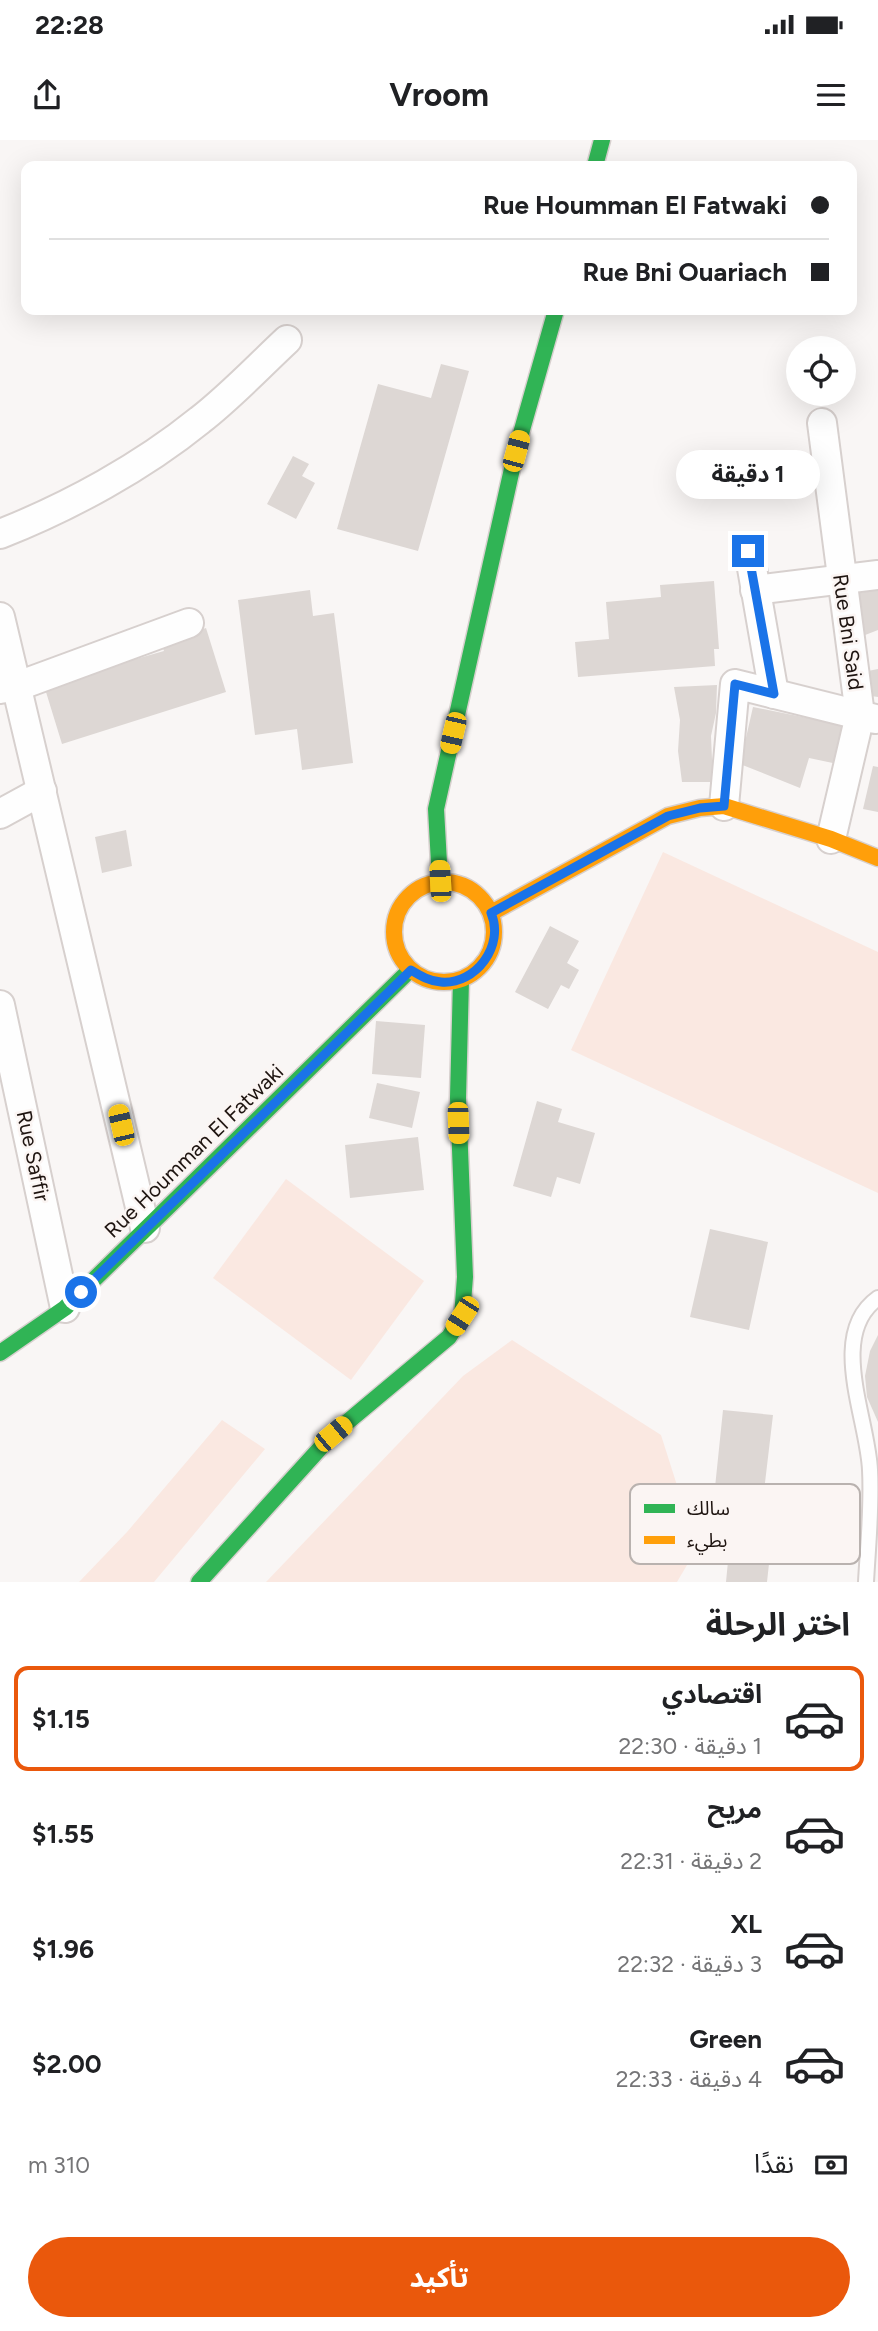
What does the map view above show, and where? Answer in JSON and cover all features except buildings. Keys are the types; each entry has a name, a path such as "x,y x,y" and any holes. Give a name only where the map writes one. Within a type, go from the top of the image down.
{"street":[{"path":"597,161 602,140"},
{"path":"440,881 436,809 516,451 555,315"},
{"path":"0,534 46,517 127,471 200,420 287,340"},
{"name":"Rue Bni Said","path":"822,423 841,579 869,717 831,839"},
{"path":"748,551 774,694"},
{"path":"755,590 878,575"},
{"path":"0,617 9,687 42,791 145,1228"},
{"path":"9,687 189,623"},
{"path":"724,806 735,684 869,717"},
{"path":"0,814 42,791"},
{"path":"491,913 668,816 700,808 724,806 831,839 878,858"},
{"path":"430,883 456,883 474,890 491,913 495,938 488,958 476,971 461,980 444,983 426,979 411,970 400,956 393,935 395,917 401,904 414,891 430,883"},
{"name":"Rue Houmman El Fatwaki","path":"0,1353 65,1307 411,970"},
{"path":"199,1582 333,1434 449,1337 462,1316 465,1277 457,1098 461,980"},
{"name":"Rue Saffir","path":"0,1005 65,1307"}],"lane":[{"path":"866,1582 869,1444 856,1390 853,1357 858,1320 862,1312 878,1298"}],"shaded area":[{"path":"663,852 878,952 878,1193 571,1050"},
{"path":"286,1179 424,1281 351,1380 213,1278"},
{"path":"512,1340 661,1435 677,1484 630,1484 630,1564 688,1564 677,1582 266,1582 463,1376"},
{"path":"222,1420 265,1449 154,1582 79,1582 127,1532"}],"traffic: fast":[{"path":"596,161 602,140"},
{"path":"440,881 436,809 516,451 555,315"},
{"path":"0,1353 65,1308 410,970"},
{"path":"199,1582 333,1434 449,1337 462,1316 465,1277 458,1098 461,980"}],"traffic: slow":[{"path":"491,913 668,816 700,808 724,806 831,839 878,858"},
{"path":"444,882 463,885 480,896 491,913 494,932 491,951 480,968 463,979 444,982 425,979 408,968 397,951 394,932 397,913 408,896 425,885 444,882"}],"route":[{"path":"81,1292 411,970 426,979 444,983 461,980 476,971 488,958 495,938 491,913 668,816 700,808 724,806 735,684 774,694 748,551"}]}
